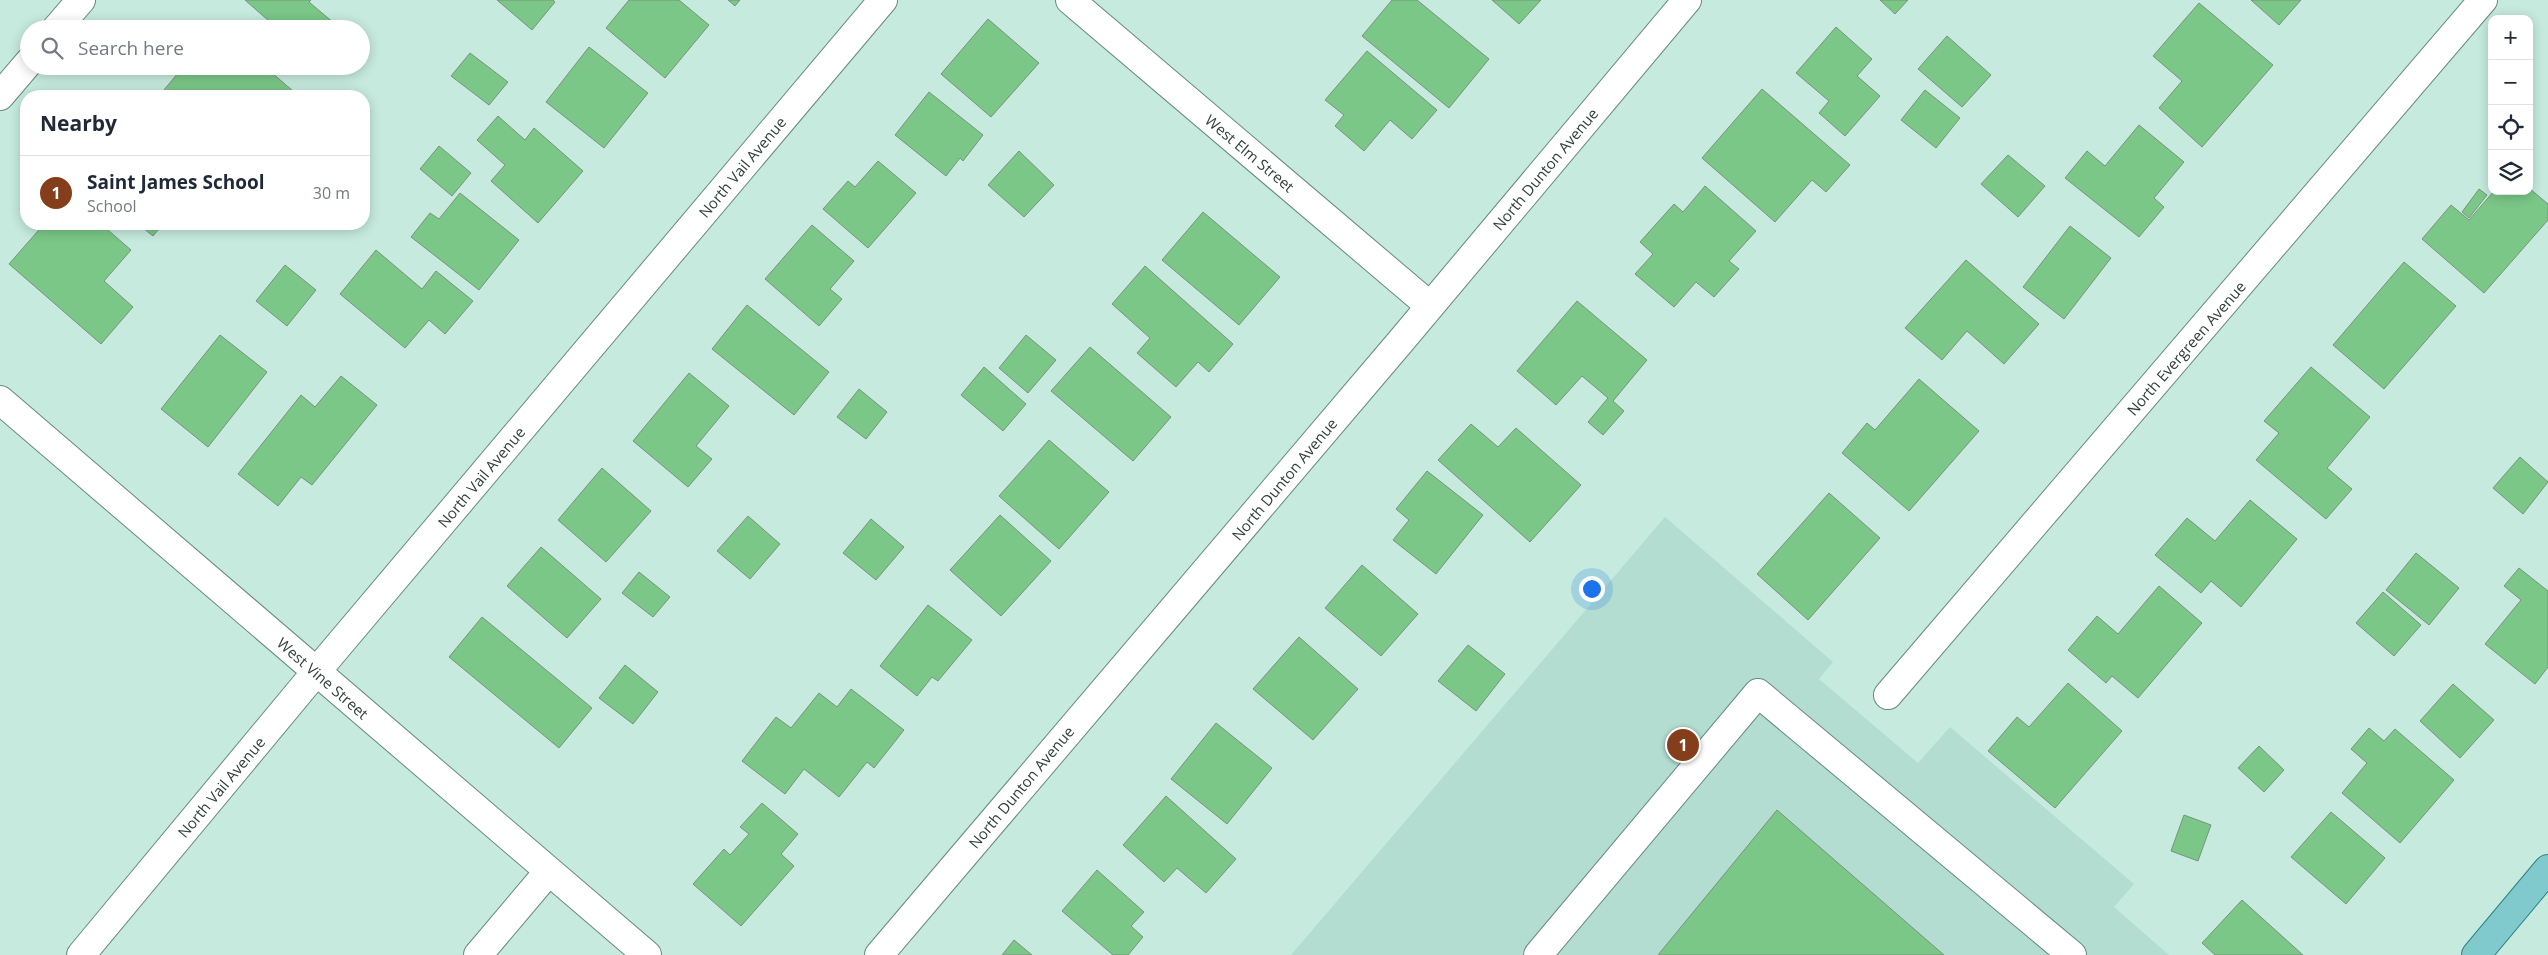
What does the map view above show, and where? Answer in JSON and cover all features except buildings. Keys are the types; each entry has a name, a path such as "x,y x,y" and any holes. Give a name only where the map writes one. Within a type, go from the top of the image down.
{"main road":[{"path":"2476,955 2548,869"}],"street":[{"path":"63,20 80,0"},
{"name":"North Vail Avenue","path":"81,955 316,672 883,0"},
{"name":"West Elm Street","path":"1070,0 1430,306"},
{"name":"North Dunton Avenue","path":"878,955 1430,306 1687,0"},
{"name":"North Evergreen Avenue","path":"1888,695 2483,0"},
{"path":"0,96 20,73"},
{"name":"West Vine Street","path":"0,400 647,955"},
{"path":"1538,955 1758,693 2072,955"},
{"path":"478,955 549,871"}],"shaded area":[{"path":"1665,517 1833,662 1819,679 1918,763 1950,727 2134,884 2114,907 2169,955 1291,955"}],"place":[{"name":"Saint James School","path":"1683,745"}]}
